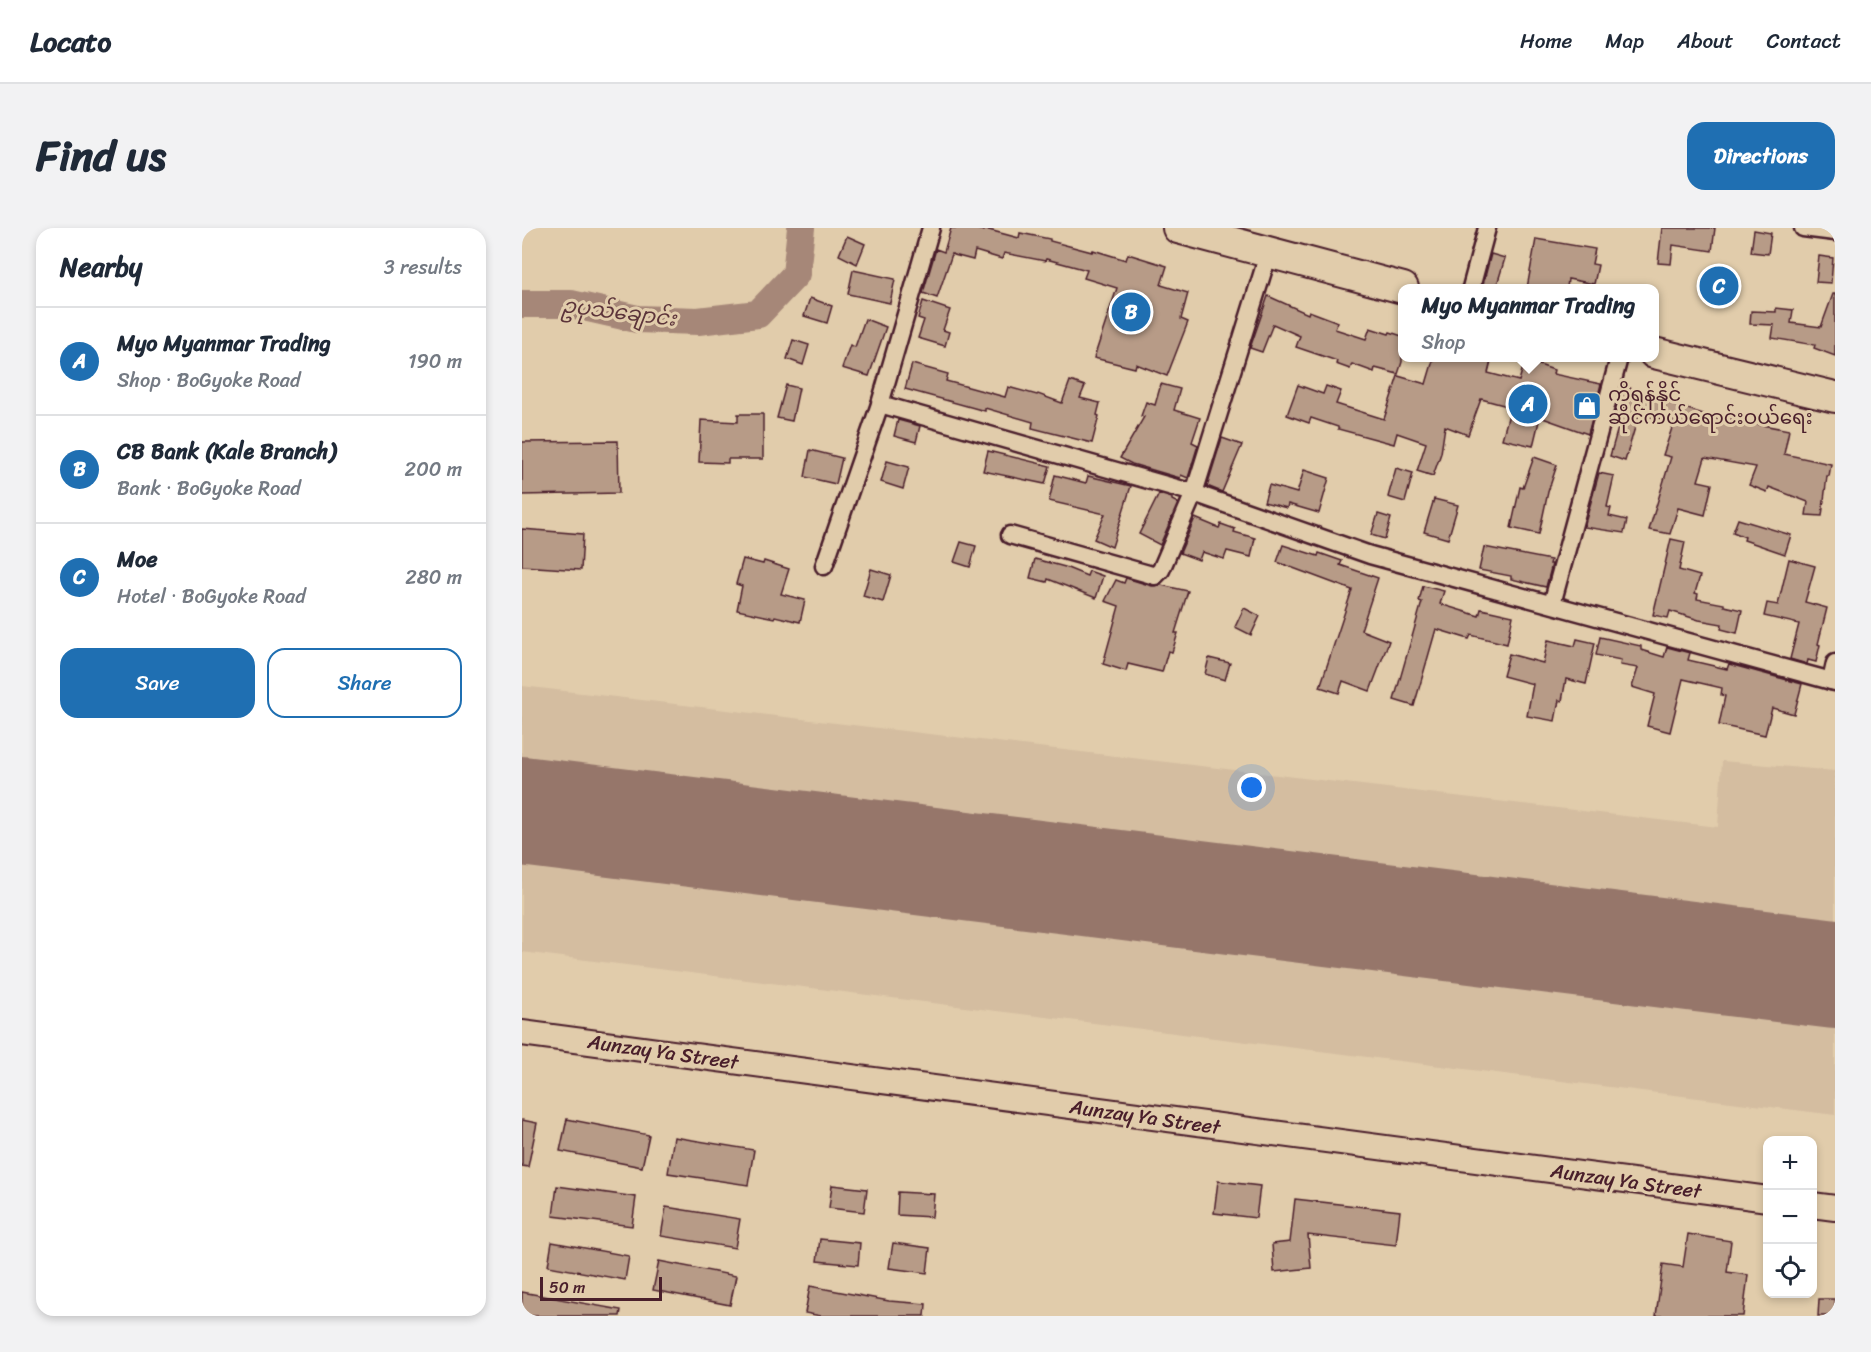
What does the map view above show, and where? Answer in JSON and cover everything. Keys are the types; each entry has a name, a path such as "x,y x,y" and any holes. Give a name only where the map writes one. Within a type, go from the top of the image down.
{"highway":[{"path":"1178,228 1398,287"},
{"path":"1659,354 1835,397"}],"street":[{"path":"824,567 880,404 931,228"},
{"path":"1472,284 1487,228"},
{"path":"1803,228 1835,232"},
{"path":"1010,535 1155,576 1161,570 1194,493 1269,252"},
{"path":"1552,604 1618,362"},
{"path":"880,404 1194,493 1370,555 1833,681 1835,663"},
{"name":"Aunzay Ya Street","path":"522,1033 1763,1198"},
{"path":"1817,1206 1835,1208"}],"shaded area":[{"path":"522,686 1718,827 1722,761 1835,771 1835,1115 522,952"}],"building":[{"path":"951,228 972,228 984,231 985,229 1019,238 1020,233 1126,260 1128,254 1167,266 1161,285 1188,293 1181,319 1188,322 1167,376 1136,364 1135,368 1094,358 1117,288 1084,278 1087,270 1046,259 1045,261 1004,253 1002,259 975,251 973,260 952,254 937,298 923,293 936,249 944,252"},
{"path":"1662,228 1715,228 1712,251 1673,245 1671,264 1658,263"},
{"path":"1754,230 1771,233 1768,254 1751,252"},
{"path":"847,236 865,244 857,264 839,255"},
{"path":"1536,239 1595,249 1592,264 1598,265 1594,284 1568,279 1567,284 1528,284"},
{"path":"1491,254 1505,258 1497,284 1483,284"},
{"path":"1819,256 1833,258 1831,283 1816,282"},
{"path":"853,270 895,279 890,303 848,294"},
{"path":"1709,274 1726,277 1723,297 1706,294"},
{"path":"1833,294 1835,294 1835,356 1814,348 1815,345 1772,338 1774,325 1750,324 1751,311 1776,312 1776,308 1793,310 1791,323 1821,327"},
{"path":"1268,296 1308,314 1309,311 1338,322 1335,329 1366,339 1370,328 1398,335 1398,362 1402,362 1398,374 1375,368 1374,372 1352,364 1350,369 1336,364 1337,361 1296,347 1300,336 1273,324 1262,352 1250,348"},
{"path":"810,298 832,306 827,323 804,316"},
{"path":"923,301 950,310 943,330 949,332 945,346 918,338 924,320 918,318"},
{"path":"865,319 886,327 869,376 842,368 850,345 855,347"},
{"path":"793,340 809,345 803,365 787,359"},
{"path":"1433,362 1491,362 1488,373 1519,381 1524,362 1531,362 1554,370 1553,374 1601,384 1588,434 1540,417 1533,446 1502,439 1511,407 1481,399 1468,435 1445,426 1441,453 1433,476 1417,471 1426,443 1397,433 1394,444 1338,429 1338,427 1311,418 1309,423 1287,415 1298,385 1323,394 1326,386 1341,391 1336,404 1384,419 1398,376 1426,384"},
{"path":"912,364 948,374 946,381 1005,397 1008,387 1038,394 1062,403 1070,381 1085,386 1080,398 1100,403 1092,443 1032,428 1033,422 985,408 985,411 905,389"},
{"path":"1161,384 1180,389 1174,410 1200,418 1192,442 1198,445 1188,478 1181,475 1180,478 1132,464 1120,458 1144,417 1141,416 1146,402 1155,405"},
{"path":"786,385 799,388 792,421 777,418"},
{"path":"1623,386 1646,393 1645,396 1730,423 1731,419 1789,430 1784,454 1831,464 1829,476 1827,476 1822,516 1806,515 1808,502 1769,487 1767,492 1749,485 1756,467 1705,458 1698,481 1712,484 1705,515 1678,508 1670,534 1649,530 1671,457 1663,455 1674,422 1639,414 1625,461 1610,456 1622,414 1615,411"},
{"path":"738,414 763,414 763,459 728,459 728,463 699,462 701,420 738,422"},
{"path":"898,420 920,426 916,442 894,436"},
{"path":"1222,438 1242,445 1222,492 1207,486"},
{"path":"618,441 619,493 522,495 522,442"},
{"path":"810,450 842,458 836,484 805,477"},
{"path":"988,451 1050,466 1045,484 983,471"},
{"path":"1534,457 1557,465 1548,492 1539,534 1511,528 1520,487 1523,488"},
{"path":"887,461 909,467 903,489 881,482"},
{"path":"1396,468 1413,473 1405,502 1388,497"},
{"path":"1304,470 1329,478 1319,513 1288,504 1287,508 1264,502 1269,485 1297,493"},
{"path":"1599,473 1614,476 1607,507 1611,508 1609,516 1627,520 1624,533 1584,527"},
{"path":"1055,475 1086,483 1088,476 1131,486 1112,547 1094,539 1105,514 1049,501"},
{"path":"1159,494 1172,498 1178,503 1160,545 1139,534"},
{"path":"1434,499 1458,505 1448,539 1424,532"},
{"path":"1378,514 1391,518 1385,539 1371,535"},
{"path":"1195,518 1219,528 1221,524 1235,529 1234,532 1255,538 1251,557 1227,551 1224,559 1202,552 1199,560 1180,553"},
{"path":"1738,519 1791,535 1785,554 1744,540 1745,537 1733,532"},
{"path":"522,529 583,534 581,570 522,566"},
{"path":"1671,539 1685,542 1679,570 1700,576 1695,593 1698,594 1697,599 1742,610 1737,633 1721,629 1722,624 1670,611 1668,618 1653,615"},
{"path":"961,542 976,546 970,567 954,562"},
{"path":"1283,545 1318,556 1319,553 1342,561 1340,565 1378,578 1361,630 1389,641 1370,691 1343,681 1339,693 1320,687 1352,590 1277,562"},
{"path":"1484,547 1551,560 1546,587 1511,579 1511,576 1479,570"},
{"path":"743,559 763,564 764,561 789,569 781,594 805,600 800,622 737,610 742,586 736,584"},
{"path":"1035,559 1087,576 1089,571 1103,576 1096,598 1048,579 1047,582 1030,578"},
{"path":"1789,559 1815,566 1805,602 1827,608 1816,662 1808,660 1807,664 1790,659 1799,624 1764,616 1767,603 1778,605"},
{"path":"871,569 891,575 883,602 863,596"},
{"path":"1126,578 1152,586 1161,585 1188,591 1175,633 1178,633 1172,652 1168,651 1162,672 1128,664 1126,671 1103,664 1119,606 1105,601 1116,580 1124,583"},
{"path":"1423,586 1444,591 1440,604 1479,616 1481,609 1513,616 1507,644 1471,635 1469,639 1436,629 1414,706 1394,700 1422,602 1419,601"},
{"path":"1244,608 1260,616 1251,635 1235,627"},
{"path":"1600,637 1641,646 1641,650 1664,657 1667,647 1690,653 1688,660 1727,669 1729,664 1802,684 1794,714 1772,708 1765,735 1719,725 1725,696 1721,695 1722,688 1683,679 1670,732 1647,726 1655,694 1632,687 1638,668 1620,665 1621,660 1596,655"},
{"path":"1577,639 1595,643 1586,684 1566,679 1555,721 1527,716 1533,684 1503,676 1509,654 1543,663 1548,640 1575,646"},
{"path":"1209,658 1230,663 1225,680 1205,674"},
{"path":"567,1119 649,1135 642,1167 560,1151"},
{"path":"522,1120 537,1123 528,1167 522,1166"},
{"path":"674,1137 754,1150 748,1185 668,1173"},
{"path":"1218,1181 1260,1186 1256,1218 1214,1213"},
{"path":"832,1185 867,1189 864,1212 829,1208"},
{"path":"557,1186 636,1197 632,1226 553,1216"},
{"path":"898,1192 934,1194 932,1217 897,1215"},
{"path":"1295,1199 1400,1211 1396,1245 1308,1235 1311,1268 1274,1272 1272,1244 1290,1242"},
{"path":"666,1207 740,1219 735,1248 661,1236"},
{"path":"1688,1234 1731,1241 1727,1272 1748,1275 1743,1316 1656,1316 1663,1264 1683,1267"},
{"path":"820,1239 860,1243 858,1265 817,1261"},
{"path":"552,1242 629,1256 625,1280 548,1266"},
{"path":"893,1243 930,1248 927,1273 889,1268"},
{"path":"659,1261 736,1276 730,1305 653,1290"},
{"path":"810,1286 889,1301 926,1304 925,1316 821,1316 805,1313"},
{"path":"522,1292 621,1310 620,1316 522,1316"},
{"path":"1819,1299 1835,1299 1835,1316 1818,1316"}],"waterway":[{"name":"ဥပုသ်ချောင်း","path":"522,304 571,304 637,319 698,321 758,314 796,274 801,228"}],"runway":[{"path":"522,811 1835,974"}],"place":[{"name":"Moe","path":"1719,286"},
{"name":"CB Bank (Kale Branch)","path":"1131,312"},
{"name":"Myo Myanmar Trading","path":"1528,404"},
{"name":"ကိုရန်နိုင် ဆိုင်ကယ်ရောင်းဝယ်ရေး","path":"1587,406"}]}
